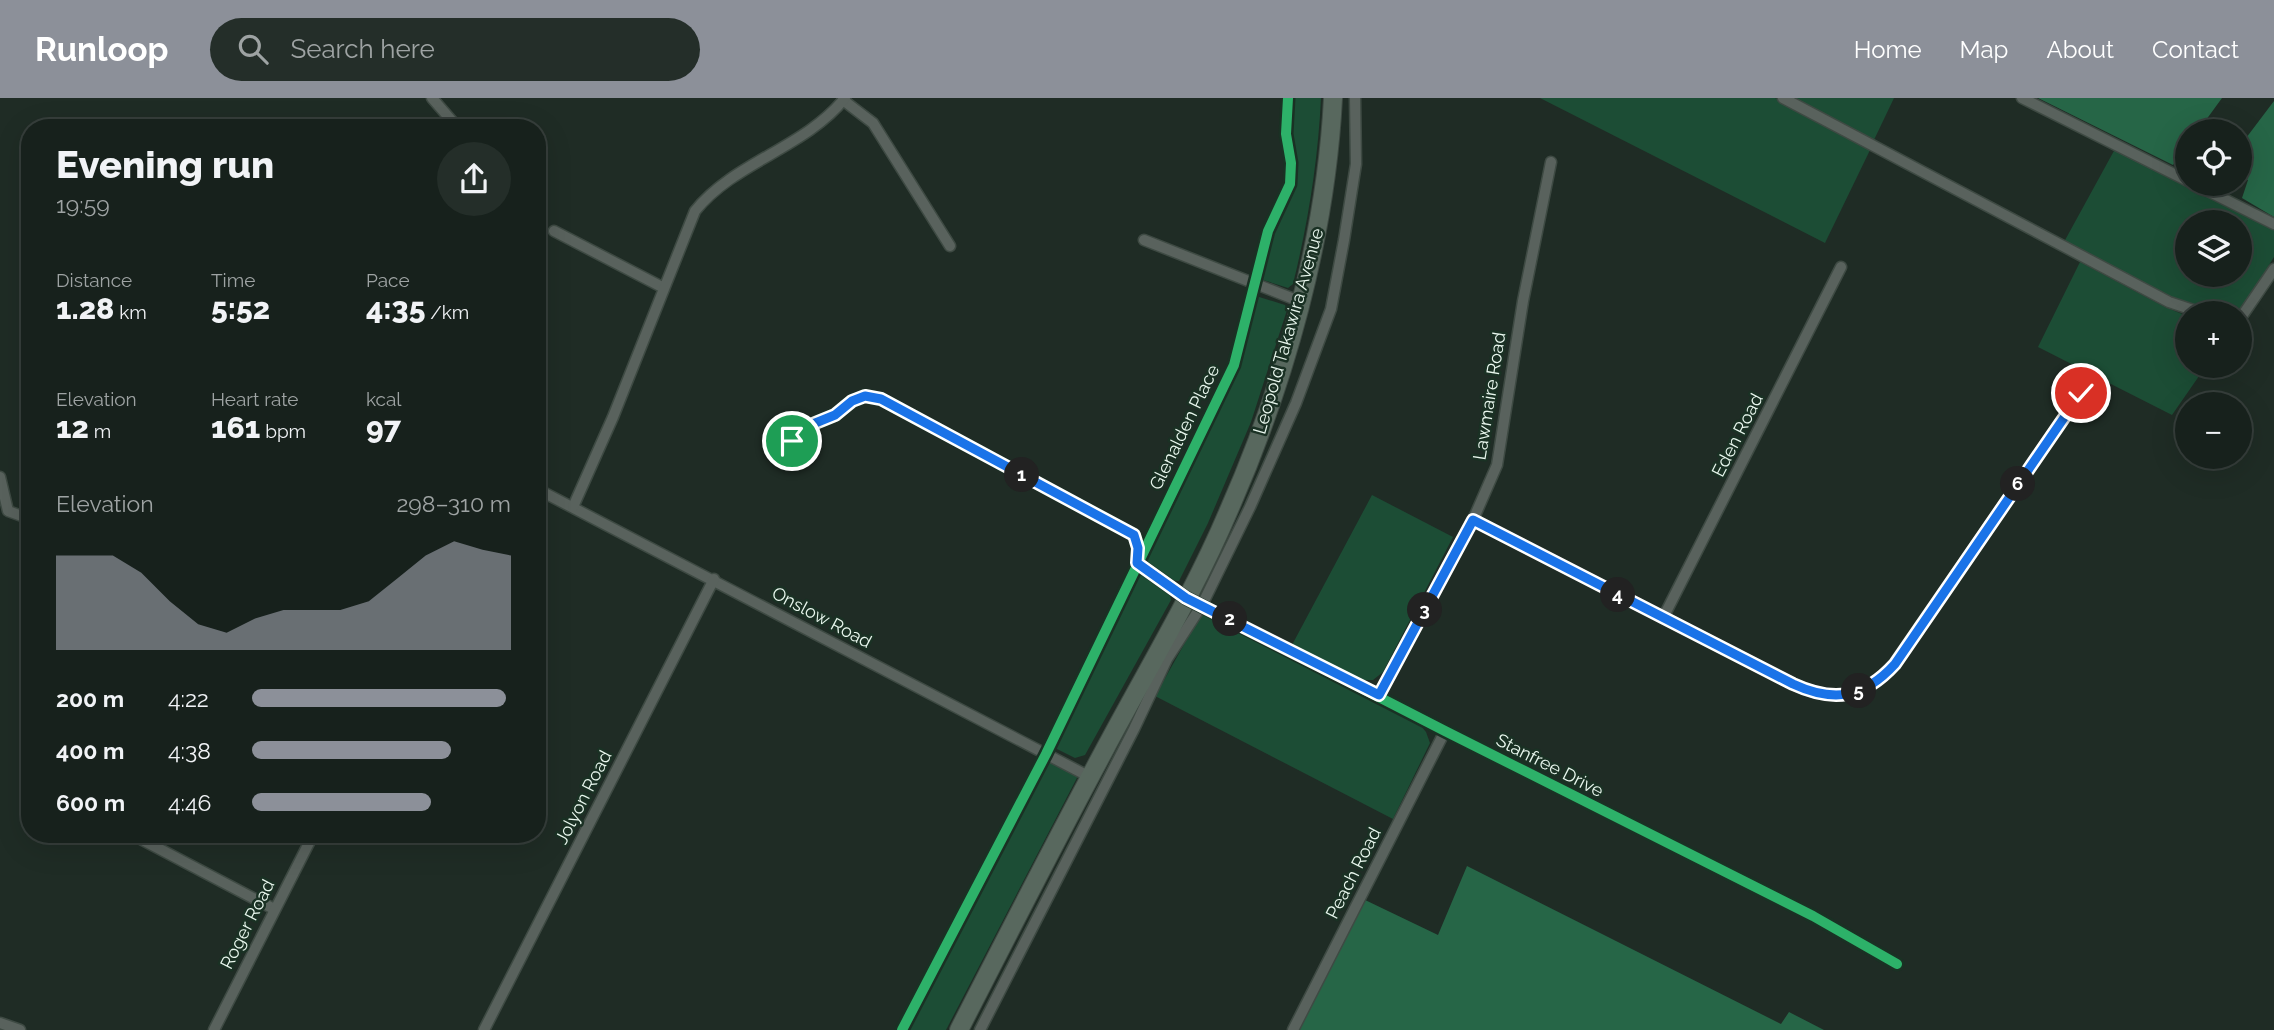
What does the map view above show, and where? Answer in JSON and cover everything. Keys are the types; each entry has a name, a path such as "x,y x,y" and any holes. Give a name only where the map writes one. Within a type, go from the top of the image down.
{"highway":[{"name":"Leopold Takawira Avenue","path":"959,1030 1090,777 1112,755 1194,601 1267,418 1315,242 1325,187 1333,98"}],"street":[{"path":"432,98 450,119"},
{"name":"Glenalden Place","path":"902,1030 1046,754 1234,365 1268,231 1290,184 1291,163 1286,134 1289,98"},
{"path":"1194,601 1250,507 1296,403 1331,309 1356,164 1355,98"},
{"path":"1783,98 2175,304"},
{"path":"2022,98 2175,174"},
{"path":"573,508 690,221 706,198 823,121 844,99 873,122 950,246"},
{"name":"Lawmaire Road","path":"1379,695 1473,520 1499,458 1514,350 1551,162"},
{"path":"2218,196 2274,224"},
{"path":"554,231 664,288"},
{"path":"1144,240 1299,301"},
{"name":"Eden Road","path":"1663,618 1841,267"},
{"path":"2252,301 2274,269"},
{"path":"1473,520 1809,692 1829,696 1867,689 1895,664 2081,393"},
{"path":"792,441 803,428 835,415 852,401 865,396 881,399 1134,535 1138,548 1137,563"},
{"path":"0,477 4,511 21,516"},
{"name":"Onslow Road","path":"546,494 1090,777"},
{"name":"Stanfree Drive","path":"1137,563 1194,601 1379,695 1445,732 1813,916 1897,964"},
{"name":"Jolyon Road","path":"484,1030 714,579"},
{"name":"Peach Road","path":"1293,1030 1445,732"},
{"path":"980,1030 1112,755"},
{"path":"148,843 274,909"},
{"name":"Roger Road","path":"214,1030 309,843"},
{"path":"1022,907 1030,929"},
{"path":"0,1023 20,1030"}],"green space":[{"path":"1291,98 1321,98 1308,215 1293,284 1288,288 1260,279 1271,230 1285,200 1290,152"},
{"path":"1540,98 1775,98 1871,148 1825,243"},
{"path":"1791,98 1894,98 1873,142"},
{"path":"2038,98 2222,98 2207,119 2175,119 2173,165"},
{"path":"2274,101 2274,217 2242,198 2252,196 2252,130"},
{"path":"2115,149 2175,179 2175,196 2208,196 2236,210 2175,210 2175,287 2252,287 2252,218 2274,229 2274,257 2246,301 2179,301 2126,277 2064,242"},
{"path":"2080,262 2175,311 2175,378 2198,378 2188,392 2175,392 2175,411 2172,415 2038,347"},
{"path":"1256,296 1285,305 1287,310 1251,422 1208,523 1179,581 1167,579 1153,571 1143,558 1236,367"},
{"path":"1372,495 1453,537 1383,672 1373,680 1361,680 1292,645"},
{"path":"1138,569 1169,591 1171,600 1085,755 1075,758 1053,747"},
{"path":"1209,614 1417,721 1426,732 1430,743 1393,819 1155,696 1200,616"},
{"path":"1047,757 1079,774 946,1030 904,1030"},
{"path":"1467,866 1781,1024 1789,1012 1824,1030 1297,1030 1363,899 1438,935"}],"cycle path":[{"path":"902,1030 1046,754 1234,365 1268,231 1290,184 1291,163 1286,134 1288,98"},
{"path":"792,441 803,428 835,415 852,401 865,396 881,399 1134,535 1138,548 1137,563 1186,598 1813,916 1897,964"}],"route":[{"path":"792,441 803,428 835,415 852,401 865,396 881,399 1134,535 1138,548 1137,563 1186,598 1379,695 1473,520 1809,692 1829,696 1867,689 1895,664 2081,393"}]}
